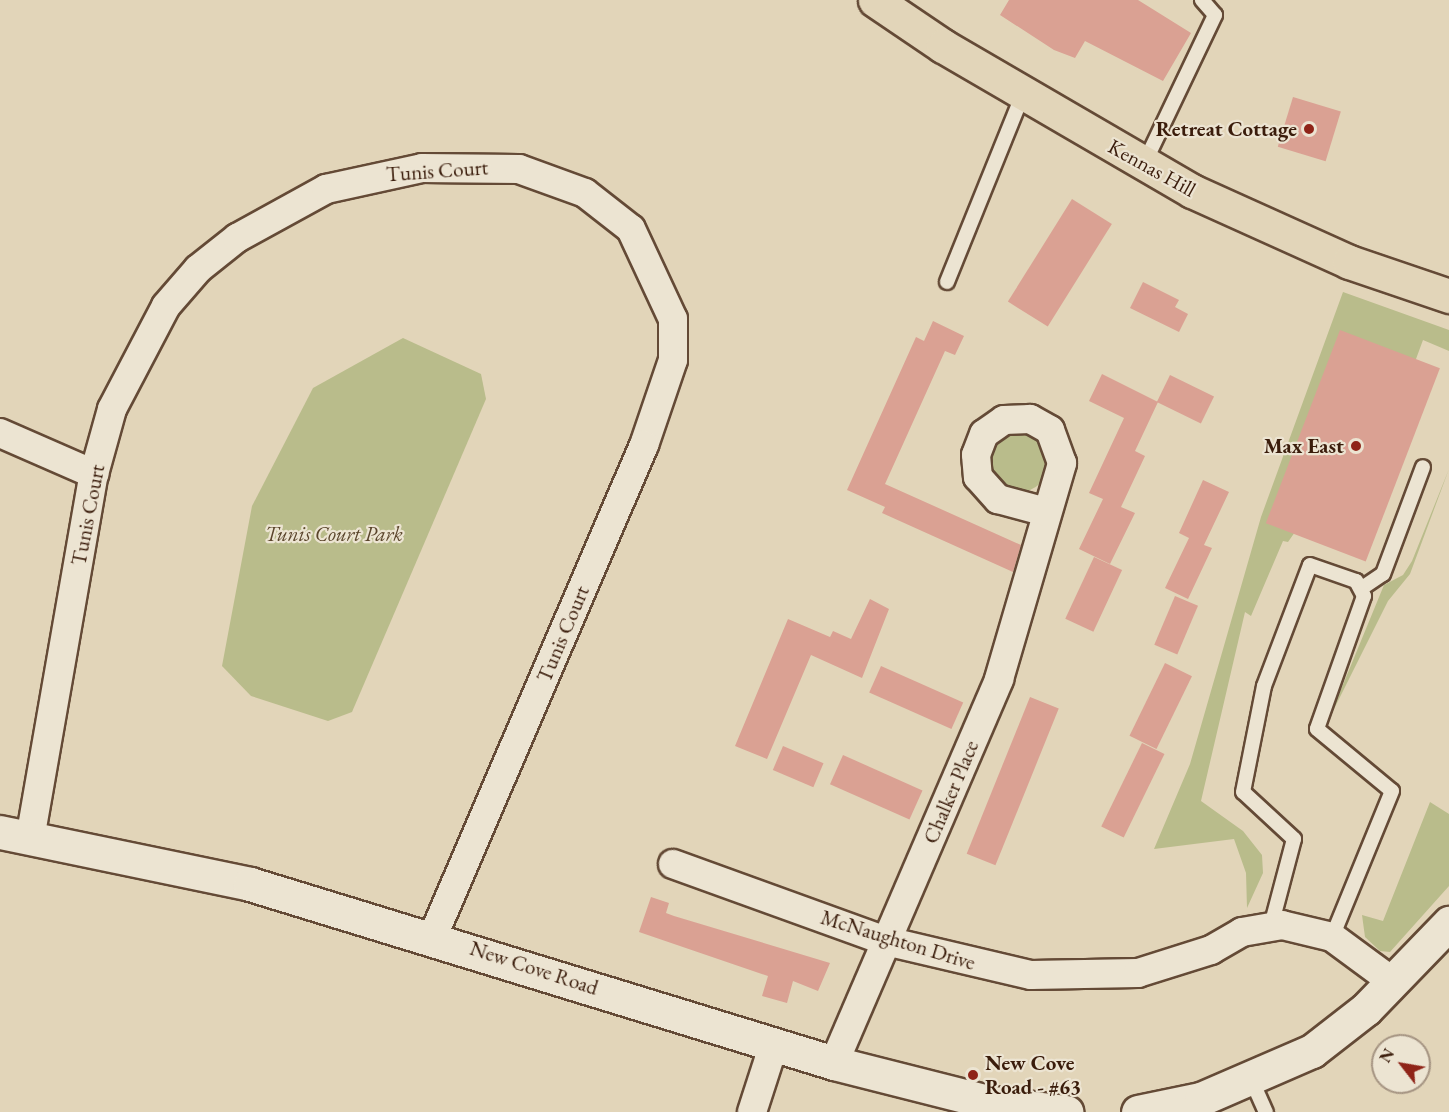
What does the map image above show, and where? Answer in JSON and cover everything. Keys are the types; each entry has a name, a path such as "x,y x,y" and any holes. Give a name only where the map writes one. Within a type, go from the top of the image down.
{"main road":[{"name":"Kennas Hill","path":"875,0 1023,94 1144,164 1311,246 1449,296"}],"street":[{"name":"Tunis Court","path":"15,836 94,474 112,409 166,306 198,268 237,238 326,189 422,168 519,169 585,193 631,228 673,318 673,360 662,401 433,936"},
{"path":"0,433 94,474"},
{"name":"Chalker Place","path":"834,1064 999,679 1046,512"},
{"name":"New Cove Road","path":"15,836 250,884 433,936 834,1064 992,1103 1066,1112"},
{"name":"McNaughton Drive","path":"673,864 886,941 975,965 1082,978 1138,974 1271,926 1303,927 1332,937 1393,982"},
{"path":"1138,1112 1252,1081 1343,1030 1449,923"},
{"path":"752,1112 774,1044"}],"lane":[{"path":"1144,164 1215,15 1202,0"},
{"path":"947,282 1023,94"},
{"path":"1332,937 1392,791 1317,729 1362,588 1383,574 1423,467"},
{"path":"1271,926 1294,839 1244,792 1264,686 1310,565 1362,588"},
{"path":"1252,1081 1266,1112"}],"green space":[{"path":"1343,292 1449,330 1449,351 1423,340 1416,359 1288,542 1283,541 1251,616 1245,612 1201,801 1243,831 1262,855 1263,873 1247,908 1246,873 1234,839 1154,849 1190,764 1261,517"},
{"name":"Tunis Court Park","path":"403,338 481,374 486,399 352,712 328,721 251,696 222,666 252,506 313,388"},
{"path":"1019,432 1036,437 1044,445 1049,462 1044,479 1036,487 1019,492 1002,487 994,479 989,462 994,445 1002,437"},
{"path":"1449,469 1410,574 1388,601 1328,721 1384,585 1403,575 1412,561"},
{"path":"1430,802 1449,814 1449,886 1390,952 1380,951 1365,937 1362,915 1383,921"}],"building":[{"path":"1009,0 1138,0 1191,33 1163,81 1085,41 1075,58 1054,50 1000,15"},
{"name":"Retreat Cottage","path":"1293,97 1341,112 1326,161 1278,147"},
{"path":"1072,199 1112,224 1048,327 1008,302"},
{"path":"1143,282 1179,300 1175,307 1188,314 1179,332 1130,308"},
{"path":"933,321 964,336 955,355 945,351 885,484 1021,545 1013,572 882,513 885,507 847,490 916,337 924,341"},
{"name":"Max East","path":"1340,330 1440,368 1366,562 1266,523"},
{"path":"1102,374 1158,402 1135,451 1145,456 1121,507 1135,513 1110,564 1079,549 1103,499 1089,493 1124,418 1089,401"},
{"path":"1170,375 1214,396 1201,423 1157,402"},
{"path":"1203,480 1229,492 1204,545 1212,548 1188,599 1165,588 1189,538 1179,533"},
{"path":"1094,557 1122,570 1093,632 1065,619"},
{"path":"1175,596 1198,606 1177,655 1154,645"},
{"path":"870,599 889,609 862,678 811,655 767,759 735,746 788,619 830,637 833,631 851,639"},
{"path":"1165,663 1192,676 1156,749 1129,736"},
{"path":"881,666 963,703 951,729 869,692"},
{"path":"1030,697 1059,709 995,865 967,854"},
{"path":"1142,743 1164,754 1124,838 1101,827"},
{"path":"783,746 824,763 813,787 773,770"},
{"path":"843,755 922,790 909,820 830,784"},
{"path":"651,897 669,903 666,913 674,916 830,963 818,991 793,981 787,1003 762,996 768,976 639,932"}],"place":[{"name":"Retreat Cottage","path":"1309,129"},
{"name":"Max East","path":"1356,446"},
{"name":"New Cove Road - #63","path":"973,1075"}]}
